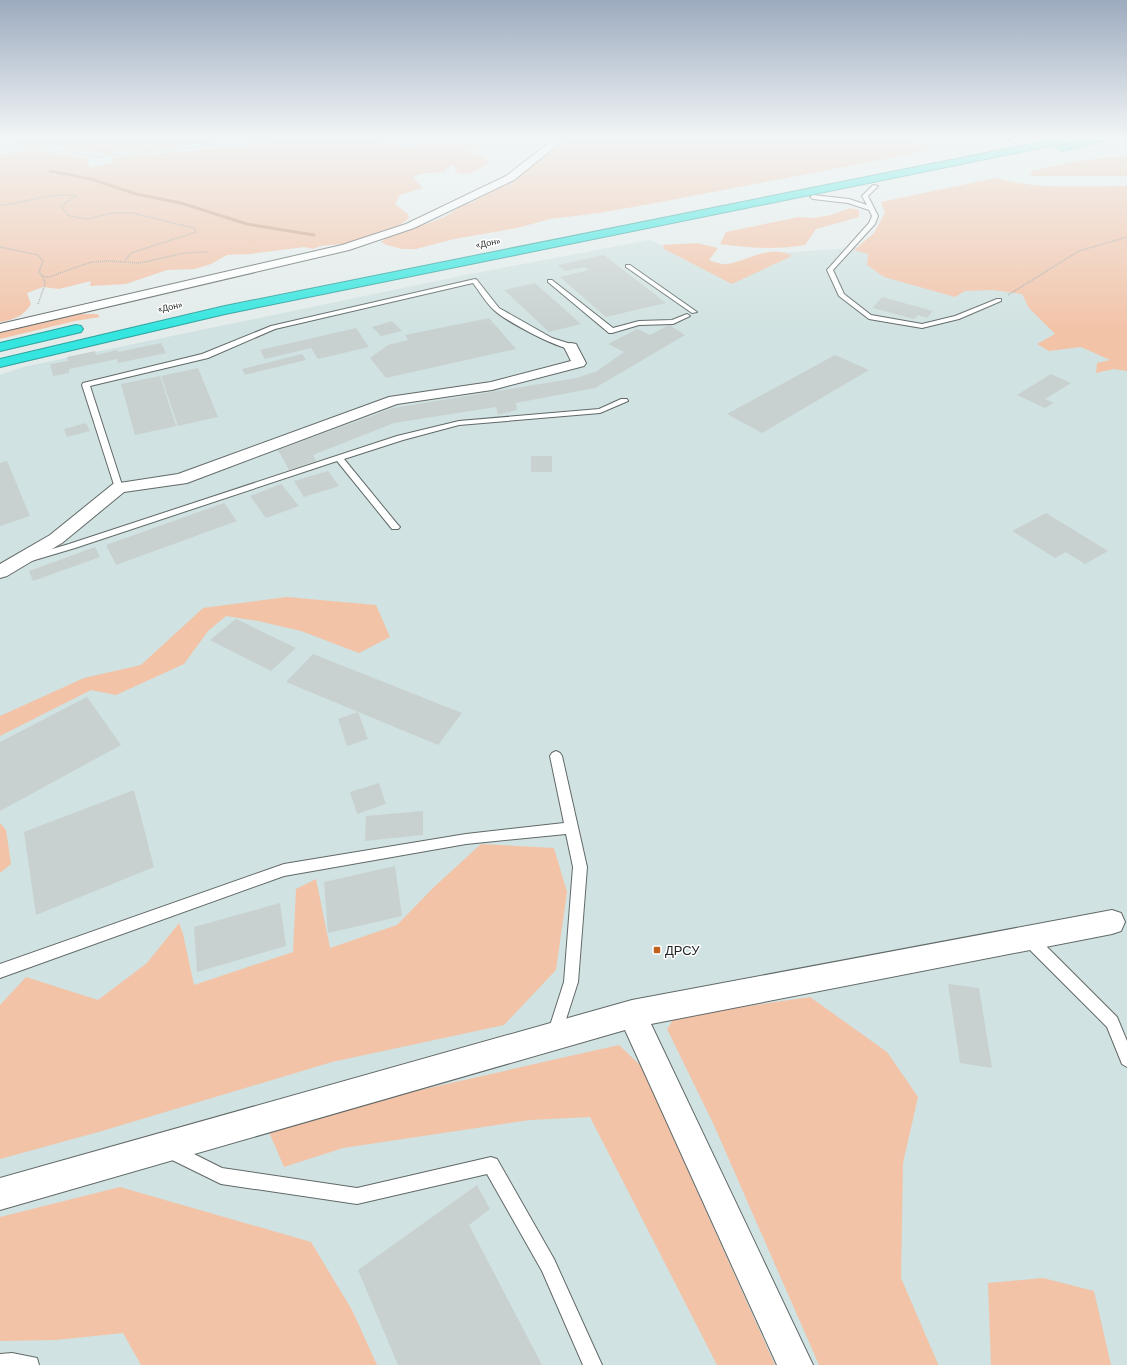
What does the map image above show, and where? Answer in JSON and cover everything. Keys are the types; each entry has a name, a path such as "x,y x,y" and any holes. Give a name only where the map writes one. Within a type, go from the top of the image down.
{"highway":[{"path":"0,363 225,310 734,202"},
{"path":"719,205 737,202"},
{"path":"719,205 762,207 789,202"},
{"path":"0,347 85,327"}],"street":[{"path":"0,328 345,248 410,226 461,202"},
{"path":"0,572 56,539 119,488 181,479 394,400 492,386 579,363 571,347"},
{"path":"0,1194 632,1014 1112,922"},
{"path":"632,1014 795,1365"}],"lane":[{"path":"851,202 873,210"},
{"path":"866,202 873,210 875,216 872,224 830,270 841,295 869,317 922,326 957,318 999,300"},
{"path":"550,281 612,331 639,322 672,322 690,314 628,266"},
{"path":"119,488 86,385 205,356 273,327 475,281 497,309 549,340 571,347"},
{"path":"18,562 72,546 400,438 459,423 600,411 624,402"},
{"path":"339,458 395,527"},
{"path":"553,1037 571,982 580,867 556,756"},
{"path":"0,971 284,870 466,839 571,828"},
{"path":"1028,938 1112,1022 1127,1059"},
{"path":"164,1148 221,1176 358,1196 492,1165 548,1265 593,1365"},
{"path":"0,1363 12,1362 30,1365"}],"path":[{"path":"0,205 26,202"},
{"path":"67,202 61,206 69,216 87,219 113,213 132,214 194,228 196,232 131,253 125,261"},
{"path":"999,300 1079,251 1127,237"},
{"path":"0,248 38,255 43,261 39,272 43,276 45,284 41,301 33,311 50,316"},
{"path":"43,276 49,277 91,262 125,261 140,263 185,253 208,252"}],"shaded area":[{"path":"0,202 396,202 395,204 408,214 409,218 397,228 353,243 320,246 313,249 304,247 250,254 227,255 211,264 195,269 167,270 126,284 90,286 91,281 59,289 43,287 27,293 31,304 25,312 14,319 0,322"},
{"path":"472,202 662,202 599,213 550,219 517,228 454,239 416,249 402,249 381,242 399,232 444,217 462,204"},
{"path":"881,202 1127,202 1127,371 1114,369 1096,373 1097,363 1110,360 1081,347 1049,351 1037,344 1055,334 1029,308 1022,294 992,290 965,291 955,297 884,277 867,265 868,254 854,250 874,233 885,213"},
{"path":"850,208 859,210 859,217 816,229 805,245 784,248 762,248 720,244 726,232 799,217 813,218 831,215"},
{"path":"650,240 726,276 778,253 866,247 1034,286 1127,354 1127,1365 0,1365 0,375 23,367 470,274"},
{"path":"697,243 718,248 709,260 723,264 736,262 768,252 784,253 792,256 732,284 664,249 663,245"},
{"path":"71,314 97,314 100,317 75,321 0,339 0,330 63,318"},
{"path":"287,597 376,605 390,637 359,653 301,631 258,621 226,616 208,631 184,664 116,695 91,690 0,736 0,716 84,678 141,665 203,608"},
{"path":"0,823 6,830 11,864 0,873"},
{"path":"481,844 554,848 567,892 556,970 504,1025 332,1062 102,1131 0,1159 0,1005 26,977 98,1000 147,963 179,923 183,934 194,985 293,952 296,889 316,879 330,948 397,925 434,887"},
{"path":"810,997 887,1052 918,1097 903,1163 901,1278 939,1365 819,1365 713,1123 667,1029 675,1017"},
{"path":"619,1045 641,1066 775,1365 717,1365 590,1117 530,1120 343,1148 284,1167 269,1132 336,1109"},
{"path":"120,1187 311,1242 352,1310 377,1365 141,1365 123,1333 56,1340 0,1341 0,1217"},
{"path":"1043,1278 1094,1291 1111,1365 991,1365 988,1283"}],"building":[{"path":"604,255 666,303 606,317 560,277 589,270 585,267 565,271 558,265"},
{"path":"535,283 581,324 549,332 504,290"},
{"path":"882,297 933,311 927,318 918,315 914,319 873,308"},
{"path":"489,318 516,349 386,378 370,358 388,345 408,340 405,335"},
{"path":"392,321 402,331 381,336 372,327"},
{"path":"669,325 685,335 595,388 516,403 517,410 498,415 496,407 394,423 313,455 316,461 289,470 278,450 393,408 577,378 597,371 624,352 608,344 637,329 650,335"},
{"path":"356,328 369,347 318,359 311,348 265,359 260,350"},
{"path":"161,343 166,353 118,363 117,359 69,369 69,373 53,376 50,364 68,361 67,357 95,351 96,355"},
{"path":"302,354 306,360 245,375 242,369"},
{"path":"835,355 869,370 762,433 727,414"},
{"path":"198,368 218,417 178,426 161,376"},
{"path":"1051,374 1071,383 1045,399 1054,403 1045,408 1017,395"},
{"path":"160,376 176,426 135,435 121,384"},
{"path":"86,423 90,431 67,437 64,429"},
{"path":"531,456 552,456 552,472 531,472"},
{"path":"7,461 30,516 0,526 0,463"},
{"path":"328,471 339,486 304,497 294,481"},
{"path":"281,484 299,506 266,518 250,496"},
{"path":"224,503 237,521 116,565 106,545"},
{"path":"1046,513 1108,551 1085,564 1066,552 1055,558 1012,531"},
{"path":"95,547 100,557 33,581 29,571"},
{"path":"236,619 296,648 271,671 210,640"},
{"path":"313,654 462,713 438,745 286,682"},
{"path":"87,697 121,745 0,811 0,742"},
{"path":"358,712 368,739 347,746 338,719"},
{"path":"379,783 386,804 357,814 350,792"},
{"path":"134,790 154,867 36,915 24,832"},
{"path":"423,811 423,835 365,841 366,816"},
{"path":"395,866 402,916 328,933 324,882"},
{"path":"280,903 286,946 197,972 194,927"},
{"path":"948,984 979,988 992,1068 960,1063"},
{"path":"477,1185 490,1209 469,1225 542,1365 398,1365 358,1270"}],"waterway":[{"path":"174,202 247,224 314,235"}],"place":[{"name":"ДРСУ","path":"657,950"}]}
